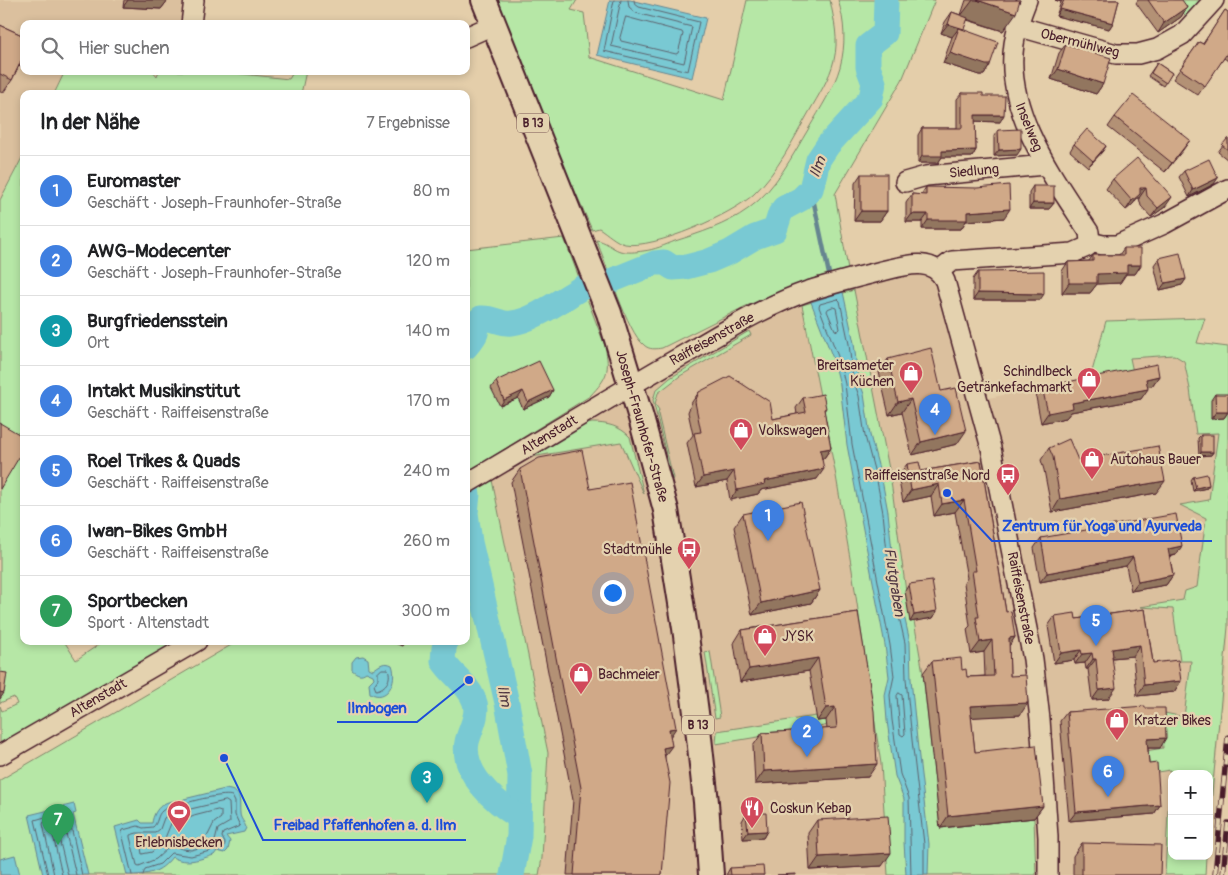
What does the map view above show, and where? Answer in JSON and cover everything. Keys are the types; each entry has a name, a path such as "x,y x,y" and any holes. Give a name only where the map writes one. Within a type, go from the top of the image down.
{"main road":[{"name":"Joseph-Fraunhofer-Straße","path":"484,0 609,314 664,501 699,736 711,875"}],"street":[{"path":"192,20 194,0"},
{"name":"Inselweg","path":"1026,0 1017,26 1014,46 1014,86 1025,119 1045,164 1089,232 1090,242"},
{"name":"Obermühlweg","path":"1017,26 1116,54 1138,54 1157,50 1182,35 1214,0"},
{"path":"470,35 494,26"},
{"name":"Siedlung","path":"905,182 926,176 1045,164"},
{"path":"939,271 952,261 1074,253 1087,247 1090,242 1103,245 1117,245 1164,224 1228,189"},
{"name":"Raiffeisenstraße","path":"631,385 755,314 808,292 850,279 914,264 927,265 939,271 945,281 992,448 1033,659 1040,719 1048,837 1048,875"},
{"name":"Altenstadt","path":"473,480 631,385"},
{"name":"Altenstadt","path":"0,755 190,645"}],"shaded area":[{"path":"0,0 194,0 192,20 20,20 20,75 63,75 56,90 20,90 20,162 0,200"},
{"path":"927,265 966,324 989,398 1033,389 1036,397 1134,376 1130,358 1160,355 1174,355 1183,361 1190,389 1228,384 1228,653 1225,655 1227,663 1213,789 1213,770 1168,770 1168,860 1206,860 1205,875 1036,875 1034,818 940,828 923,673 914,621 910,622 890,474 850,279"},
{"path":"802,305 836,476 852,570 881,764 888,875 539,875 548,753 492,480 753,326"}],"green space":[{"path":"495,0 577,0 571,10 584,13 589,57 724,100 747,0 830,0 836,45 832,67 820,93 778,165 754,194 729,211 692,229 654,242 625,244 599,228 592,230 517,58"},
{"path":"838,0 935,0 902,80 835,194 848,269 805,281 744,307 662,348 653,349 646,347 638,338 624,312 596,240 623,252 651,250 722,224 740,215 758,201 790,161 834,83 842,59 844,42 842,17"},
{"path":"1173,0 1214,0 1192,24"},
{"path":"63,75 252,75 289,79 292,75 305,75 302,90 56,90"},
{"path":"20,162 20,645 67,645 76,660 98,645 190,645 0,755 0,706 2,711 17,704 14,697 0,703 0,200"},
{"path":"564,238 605,346 607,368 601,384 590,396 470,471 470,249"},
{"path":"854,290 890,474 910,621 914,621 923,673 940,828 1034,818 1036,875 888,875 881,764 852,570 836,476 802,305"},
{"path":"1205,318 1197,343 1228,347 1228,627 1213,783 1213,770 1168,770 1151,773 1140,752 1163,748 1160,712 1184,717 1191,661 1180,661 1173,609 1140,607 1183,600 1185,591 1197,587 1206,518 1180,505 1209,500 1218,433 1196,434 1184,361 1174,355 1130,358 1134,377 1088,386 1106,321"},
{"path":"749,331 751,335 680,376 658,393 655,404 659,410 658,414 672,480 653,400 656,390 670,378"},
{"path":"592,423 613,426 622,430 630,437 644,494 621,442 531,457 583,425"},
{"path":"492,480 548,753 542,858 539,875 0,875 0,780 231,645 470,645 470,494"},
{"path":"710,651 720,717 715,718 705,652"},
{"path":"863,714 830,725 716,744 717,731 816,716 817,721"},
{"path":"1168,812 1168,860 1206,860 1205,875 1165,875"}],"water":[{"path":"610,0 630,0 706,18 692,78 597,55"},
{"path":"843,292 854,343 858,378 864,394 870,435 882,480 888,512 894,571 910,642 911,679 929,844 928,875 906,875 904,799 895,776 887,721 885,695 889,677 885,645 847,445 840,385 834,361 811,302"},
{"path":"363,656 368,659 369,668 373,670 380,665 392,665 392,684 386,693 376,695 370,693 369,683 374,678 373,675 366,672 359,674 352,670 352,662 356,657"},
{"name":"Erlebnisbecken","path":"225,789 235,792 239,797 240,815 246,828 244,832 226,836 230,841 228,850 225,853 217,851 214,855 188,861 172,857 163,867 153,872 127,875 115,827 139,820 142,823 152,823 158,809 170,801 181,802 184,799"},
{"path":"74,804 76,813 73,814 88,875 43,875 29,815"},
{"path":"15,855 20,875 0,875 0,859"}],"building":[{"path":"977,0 1020,0 1016,13"},
{"path":"1064,0 1119,0 1113,23 1060,9"},
{"path":"1148,0 1182,0 1187,7 1164,23"},
{"path":"1225,10 1228,12 1228,52 1205,86 1180,69 1199,42 1203,44"},
{"path":"952,12 968,18 964,29 948,24"},
{"path":"0,25 20,34 20,63 12,80 0,74"},
{"path":"959,28 998,42 990,65 950,53"},
{"path":"1066,44 1111,58 1103,84 1058,69"},
{"path":"1157,63 1172,73 1166,83 1151,73"},
{"path":"962,93 983,93 983,96 1005,96 1004,115 975,115 976,150 942,151 942,156 922,156 922,128 962,128"},
{"path":"1133,95 1190,140 1172,163 1115,117"},
{"path":"1021,129 1021,149 999,150 998,130"},
{"path":"1087,129 1106,146 1093,161 1074,144"},
{"path":"1228,138 1228,150 1222,145"},
{"path":"1137,158 1156,182 1158,181 1172,197 1158,208 1147,196 1146,188 1140,188 1140,194 1132,201 1113,179"},
{"path":"1209,159 1218,178 1193,190 1184,171"},
{"path":"861,174 887,174 887,211 861,211"},
{"path":"1009,185 1010,209 967,212 967,220 928,220 928,214 912,214 912,194 926,195 926,187 977,188"},
{"path":"1033,186 1054,186 1054,203 1033,203"},
{"path":"1124,248 1141,248 1141,265 1127,265 1127,273 1097,274 1097,283 1069,283 1068,262 1093,261 1093,255 1124,255"},
{"path":"1180,253 1186,279 1165,283 1159,258"},
{"path":"1044,271 1044,294 978,293 978,272"},
{"path":"931,348 941,391 956,388 966,431 921,442 911,399 898,402 888,359"},
{"path":"539,361 553,390 528,402 523,391 504,400 496,381"},
{"path":"1157,364 1159,376 1146,379 1148,389 1072,403 1073,408 1048,413 1042,387"},
{"path":"730,376 770,402 773,419 806,412 803,398 823,394 831,448 820,450 824,469 764,481 765,484 737,490 734,471 703,477 694,433 701,432 695,402 699,392"},
{"path":"1215,394 1228,394 1228,412 1216,412"},
{"path":"0,423 20,435 20,456 0,489"},
{"path":"1201,435 1213,435 1213,452 1201,452"},
{"path":"1069,439 1078,460 1158,446 1165,481 1060,499 1053,457 1049,448"},
{"path":"582,450 590,489 630,482 676,728 669,729 672,746 663,748 670,783 662,875 574,875 581,788 520,469 539,458"},
{"path":"981,461 1006,612 1011,611 1015,637 1009,638 1010,676 1026,675 1028,703 970,706 975,752 1036,745 1043,806 948,816 932,661 961,658 962,670 966,669 967,677 994,676 992,640 980,642 976,617 979,617 972,571 976,571 964,500 942,504 939,484 911,490 907,464 919,462 921,471"},
{"path":"1207,474 1209,485 1196,488 1193,477"},
{"path":"801,502 820,590 761,603 743,514"},
{"path":"1176,514 1182,546 1168,549 1173,575 1138,582 1133,557 1047,573 1041,538"},
{"path":"932,581 937,611 914,615 909,584"},
{"path":"1145,609 1153,663 1178,660 1181,681 1144,685 1140,645 1112,649 1116,688 1099,690 1096,659 1093,659 1092,653 1082,654 1081,650 1061,653 1055,616 1075,613 1076,619"},
{"path":"858,612 874,711 877,764 764,771 762,733 837,728 835,707 826,708 818,658 749,669 742,630"},
{"path":"0,672 7,673 4,693 0,692"},
{"path":"1145,706 1145,708 1165,708 1166,738 1147,739 1149,764 1157,763 1160,805 1076,812 1067,712"},
{"path":"766,813 767,831 748,832 746,814"},
{"path":"888,816 891,853 819,857 817,820"},
{"path":"1082,843 1161,845 1160,875 1082,875"},
{"path":"763,866 764,875 731,875 730,868"}],"waterway":[{"name":"Ilm","path":"613,280 655,263 664,262 673,268 709,261 730,252 755,237 775,230 784,208 801,199 811,189 818,160 828,145 871,98 874,83 868,67 868,46 885,33 886,0"},
{"name":"Flutgraben","path":"811,189 829,274"},
{"name":"Ilm","path":"470,342 477,331 481,318 508,323 520,321 539,314 583,287"},
{"name":"Ilm","path":"470,542 507,703 520,775 519,836 512,875"},
{"name":"Ilm","path":"445,645 443,661 468,689 476,705 475,716 467,742 469,765 482,786 491,796 519,817"}],"railway":[{"path":"1215,875 1228,737"},
{"path":"1223,875 1228,823"}],"place":[{"name":"Breitsameter Küchen","path":"911,394"},
{"name":"Schindlbeck Getränkefachmarkt","path":"1089,400"},
{"name":"Intakt Musikinstitut","path":"935,435"},
{"name":"Volkswagen","path":"741,451"},
{"name":"Autohaus Bauer","path":"1092,480"},
{"name":"Zentrum für Yoga und Ayurveda","path":"947,493"},
{"name":"Raiffeisenstraße Nord","path":"1008,496"},
{"name":"Euromaster","path":"768,541"},
{"name":"Stadtmühle","path":"689,570"},
{"name":"Roel Trikes & Quads","path":"1096,646"},
{"name":"JYSK","path":"765,657"},
{"name":"Ilmbogen","path":"469,680"},
{"name":"Bachmeier","path":"581,695"},
{"name":"Kratzer Bikes","path":"1117,741"},
{"name":"AWG-Modecenter","path":"807,757"},
{"name":"Freibad Pfaffenhofen a. d. Ilm","path":"224,758"},
{"name":"Iwan-Bikes GmbH","path":"1108,797"},
{"name":"Burgfriedensstein","path":"427,803"},
{"name":"Coskun Kebap","path":"752,829"},
{"name":"Erlebnisbecken","path":"179,833"},
{"name":"Sportbecken","path":"58,845"}]}
